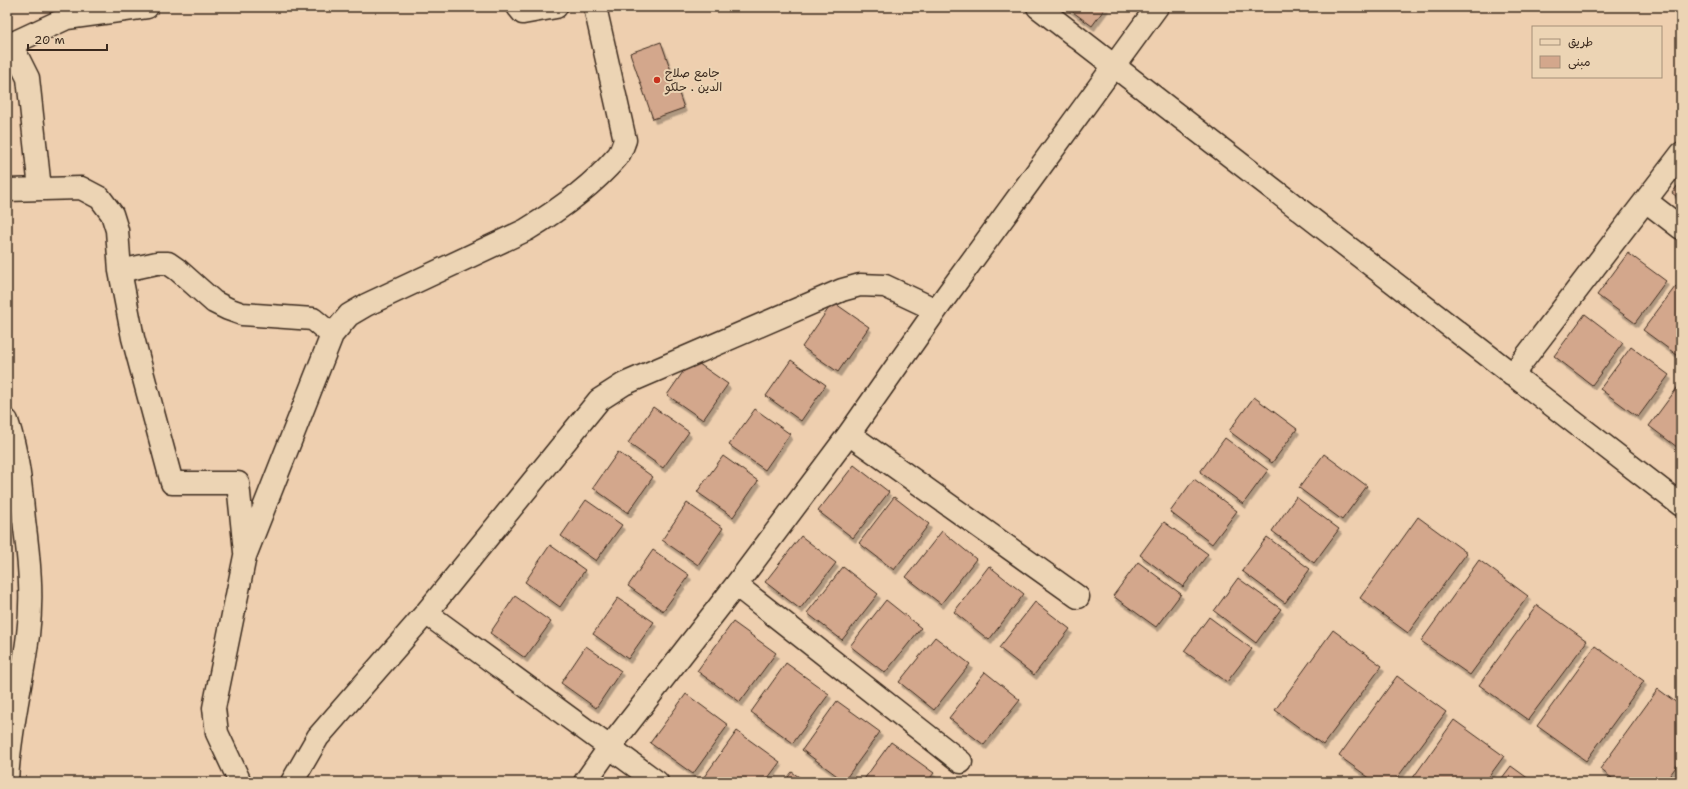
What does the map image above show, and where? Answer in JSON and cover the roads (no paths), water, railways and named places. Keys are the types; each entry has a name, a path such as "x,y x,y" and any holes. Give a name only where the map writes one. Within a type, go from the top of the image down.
{"street":[{"path":"40,189 28,78 11,44 67,18 148,7"},
{"path":"518,7 523,13 556,7"},
{"path":"240,782 217,734 214,708 245,556 332,334 349,315 360,308 526,230 576,196 618,156 625,140 594,7"},
{"path":"1038,7 1681,505"},
{"path":"585,782 608,748 736,585 849,434 936,310 1157,7"},
{"path":"1512,375 1681,154"},
{"path":"7,190 81,188 100,198 112,214 117,230 120,271 133,338 172,483 238,483 245,556"},
{"path":"1646,201 1681,228"},
{"path":"120,271 157,263 168,263 214,302 228,309 242,314 313,319 332,334"},
{"path":"292,782 318,737 426,613 598,400 624,384 842,290 860,285 885,286 936,310"},
{"path":"7,421 16,451 29,561 31,596 29,633 14,680 7,782"},
{"path":"849,434 1078,597"},
{"path":"736,585 961,762"},
{"path":"426,613 608,748 657,782"}],"place":[{"name":"جامع صلاح الدين . حلكو","path":"657,80"}]}
